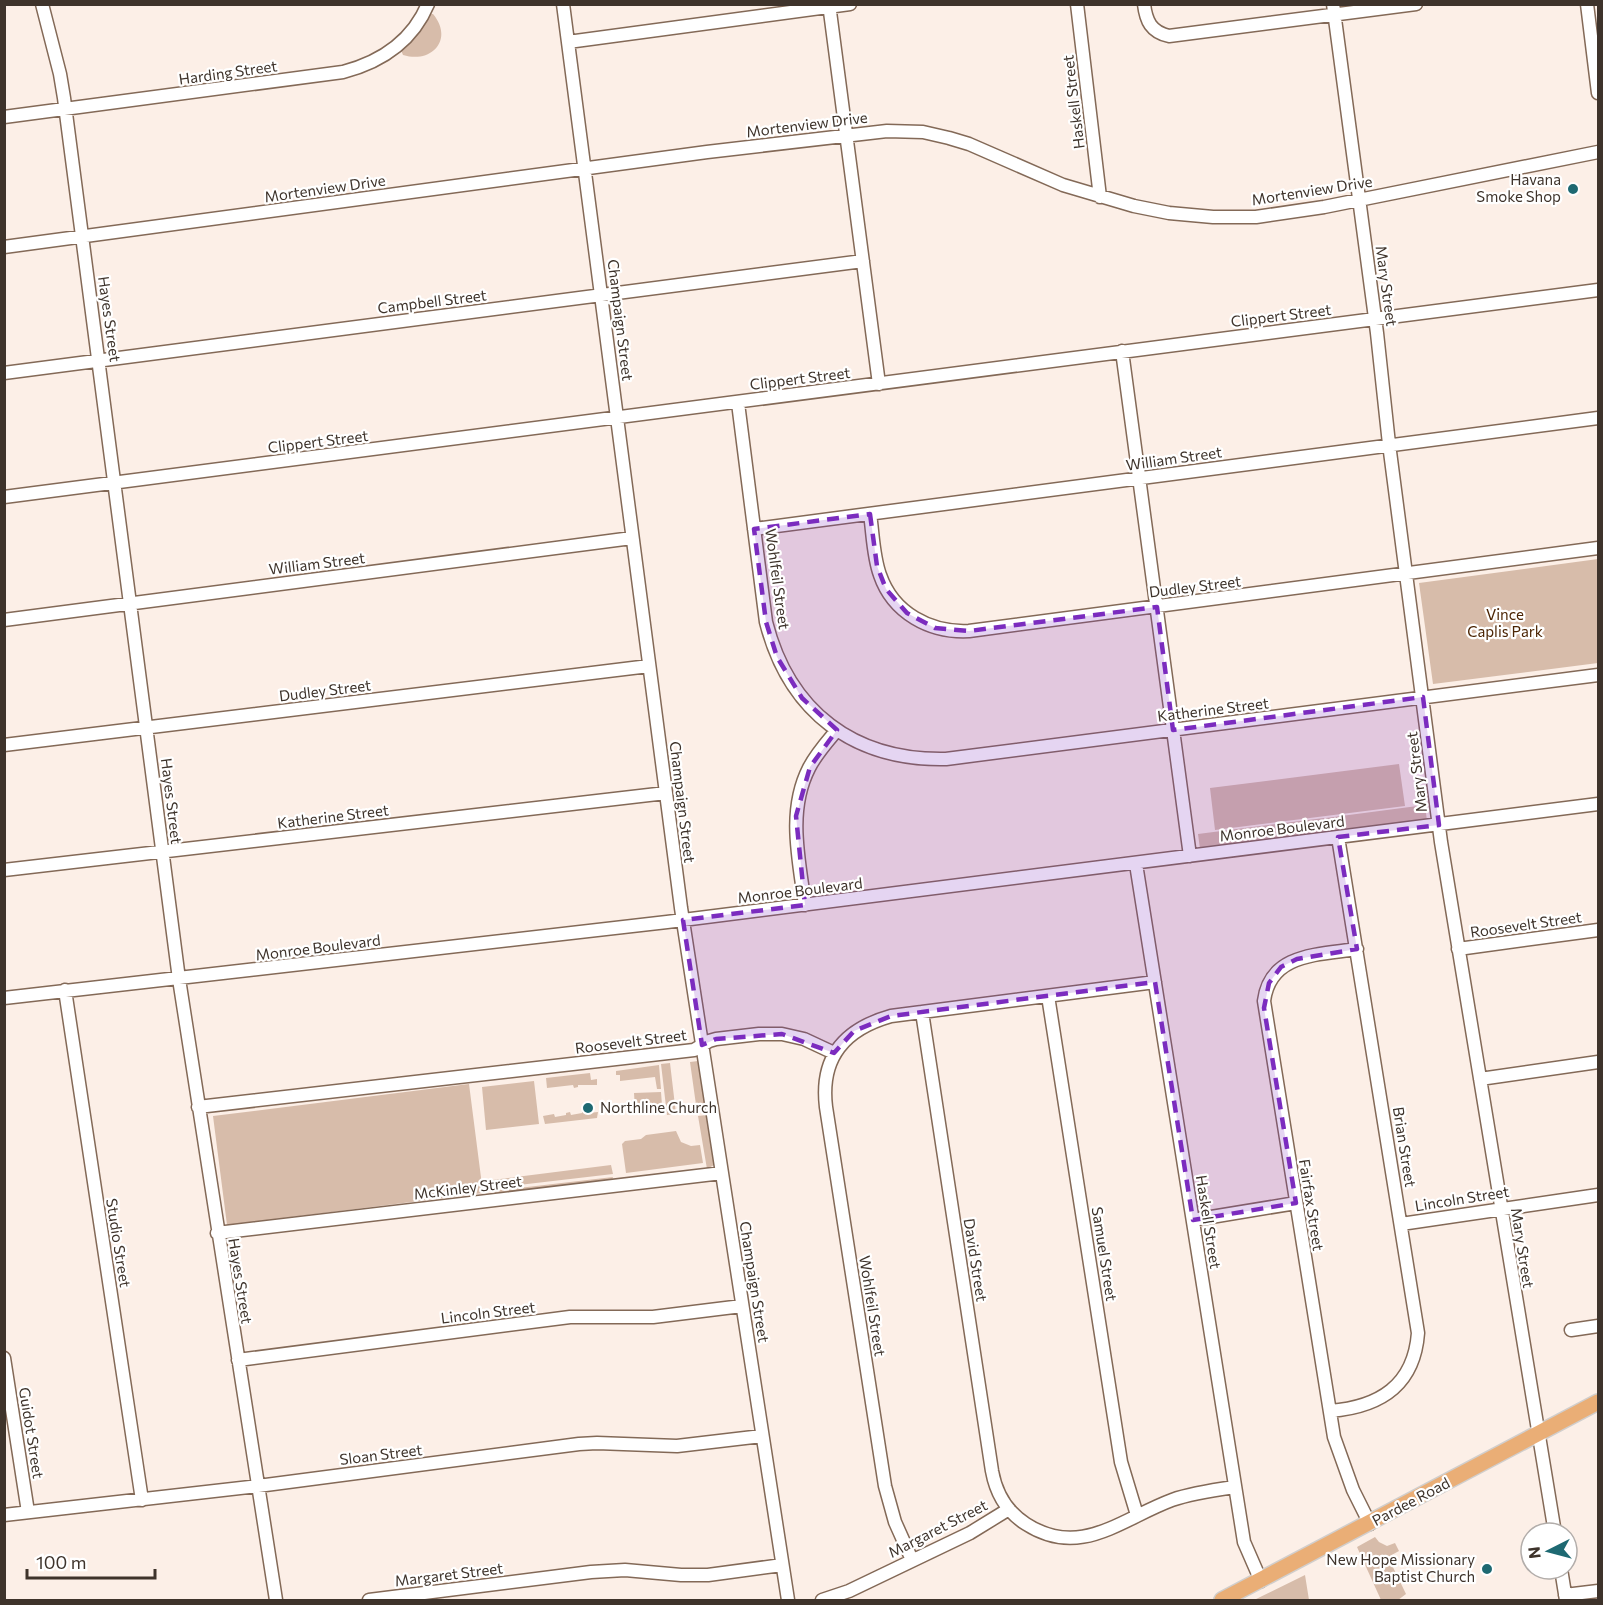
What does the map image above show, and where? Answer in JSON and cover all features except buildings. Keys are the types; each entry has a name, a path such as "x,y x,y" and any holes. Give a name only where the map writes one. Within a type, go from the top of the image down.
{"main road":[{"name":"Pardee Road","path":"1222,1600 1599,1402"}],"street":[{"name":"Hayes Street","path":"42,4 60,74 66,109 179,979 276,1600"},
{"name":"Harding Street","path":"4,117 361,68 386,56 399,45 419,23 428,4"},
{"name":"Champaign Street","path":"563,4 683,920 788,1600"},
{"path":"568,42 850,4"},
{"name":"Haskell Street","path":"1077,4 1100,197"},
{"path":"1144,4 1146,19 1155,30 1164,35 1174,36 1333,10 1416,4"},
{"path":"1587,4 1599,93"},
{"path":"830,6 879,384"},
{"name":"Mary Street","path":"1333,10 1360,200 1389,444 1439,825 1553,1521"},
{"name":"Mortenview Drive","path":"4,247 847,134 909,131 936,135 969,144 1063,185 1100,197 1169,213 1231,218 1278,214 1360,200 1599,152"},
{"name":"Campbell Street","path":"4,373 863,261"},
{"name":"Clippert Street","path":"4,497 1599,290"},
{"path":"1122,351 1190,856"},
{"name":"Wohlfeil Street","path":"738,403 766,622 777,657 788,679 816,714 837,729"},
{"name":"William Street","path":"754,529 1599,418"},
{"name":"Dudley Street","path":"870,514 877,566 886,589 907,613 935,628 952,631 969,631 1157,607 1599,548"},
{"name":"William Street","path":"4,620 632,538"},
{"name":"Dudley Street","path":"4,745 649,666"},
{"name":"Katherine Street","path":"837,729 870,748 898,756 946,759 1599,675"},
{"path":"805,905 797,842 796,816 800,791 810,767 837,729"},
{"name":"Katherine Street","path":"4,870 666,793"},
{"name":"Monroe Boulevard","path":"4,998 683,920 1599,804"},
{"name":"Brian Street","path":"1330,1411 1358,1407 1380,1398 1401,1381 1413,1360 1418,1325 1338,837"},
{"name":"Haskell Street","path":"1137,864 1244,1542 1261,1581"},
{"name":"Roosevelt Street","path":"1458,949 1599,930"},
{"name":"Fairfax Street","path":"1357,949 1290,961 1274,975 1265,993 1264,1008 1330,1411 1342,1464 1370,1524"},
{"path":"834,1053 845,1039 872,1021 891,1016 1155,982"},
{"name":"Studio Street","path":"65,990 142,1500"},
{"name":"Samuel Street","path":"1048,996 1121,1462 1137,1515"},
{"name":"David Street","path":"922,1012 992,1471 998,1492 1009,1509"},
{"name":"Roosevelt Street","path":"198,1107 694,1050 716,1040 759,1034 782,1034 804,1039 834,1053"},
{"name":"Wohlfeil Street","path":"834,1053 826,1077 824,1097 888,1502 912,1560"},
{"path":"1480,1078 1599,1062"},
{"name":"McKinley Street","path":"218,1233 722,1173"},
{"name":"Lincoln Street","path":"1401,1224 1599,1195"},
{"path":"1193,1220 1296,1203"},
{"name":"Lincoln Street","path":"238,1360 570,1317 653,1317 742,1306"},
{"path":"1571,1330 1599,1326"},
{"name":"Guidot Street","path":"4,1358 28,1512"},
{"name":"Sloan Street","path":"4,1515 258,1486 579,1444 677,1446 762,1436"},
{"name":"Margaret Street","path":"822,1600 849,1591 970,1533 1009,1509 1019,1520 1036,1531 1059,1538 1077,1539 1095,1534 1175,1499 1235,1487"},
{"name":"Margaret Street","path":"369,1600 591,1572 625,1570 708,1575 782,1566"},
{"path":"1563,1581 1565,1598 1599,1591"}],"highlighted area":[{"path":"870,514 877,566 886,589 907,613 935,628 969,631 1157,607 1173,730 1423,697 1439,825 1338,837 1357,949 1297,959 1281,967 1269,983 1264,1008 1296,1203 1193,1220 1155,982 891,1016 854,1031 834,1053 782,1034 716,1039 702,1045 683,920 805,905 796,816 810,767 837,730 802,698 777,657 766,622 754,529"}],"green space":[{"path":"428,14 433,14 439,23 441,32 437,47 431,53 423,56 403,55 401,50"},
{"name":"Vince Caplis Park","path":"1598,559 1598,663 1433,684 1419,583"},
{"path":"1399,764 1405,806 1215,830 1210,788"},
{"path":"1425,805 1427,821 1328,833 1326,818"},
{"path":"1324,818 1326,833 1200,849 1198,834"},
{"path":"698,1061 706,1111 697,1112 690,1062"},
{"path":"670,1063 676,1114 667,1115 661,1064"},
{"path":"659,1065 661,1089 657,1089 655,1077 620,1081 620,1075 616,1075 616,1071"},
{"path":"590,1073 591,1080 597,1079 597,1085 547,1088 546,1078"},
{"path":"534,1081 539,1124 486,1130 482,1087"},
{"path":"469,1084 483,1193 227,1225 213,1116"},
{"path":"661,1092 662,1105 635,1109 634,1093"},
{"path":"586,1110 588,1113 598,1112 597,1118 545,1124 543,1116 554,1114 555,1117 570,1112 571,1115"},
{"path":"707,1115 714,1165 707,1169 698,1116"},
{"path":"676,1131 681,1142 691,1146 700,1145 703,1163 626,1173 622,1144 625,1141 641,1139 646,1135"},
{"path":"611,1165 613,1174 494,1188 493,1180"},
{"path":"613,1177 612,1180 496,1194 493,1191"},
{"path":"1375,1537 1387,1546 1395,1543 1399,1551 1388,1557 1406,1594 1398,1600 1381,1600 1357,1547"},
{"path":"1305,1575 1309,1600 1254,1600"}],"place":[{"name":"Havana Smoke Shop","path":"1573,189"},
{"name":"Northline Church","path":"588,1108"},
{"name":"New Hope Missionary Baptist Church","path":"1487,1569"}]}
